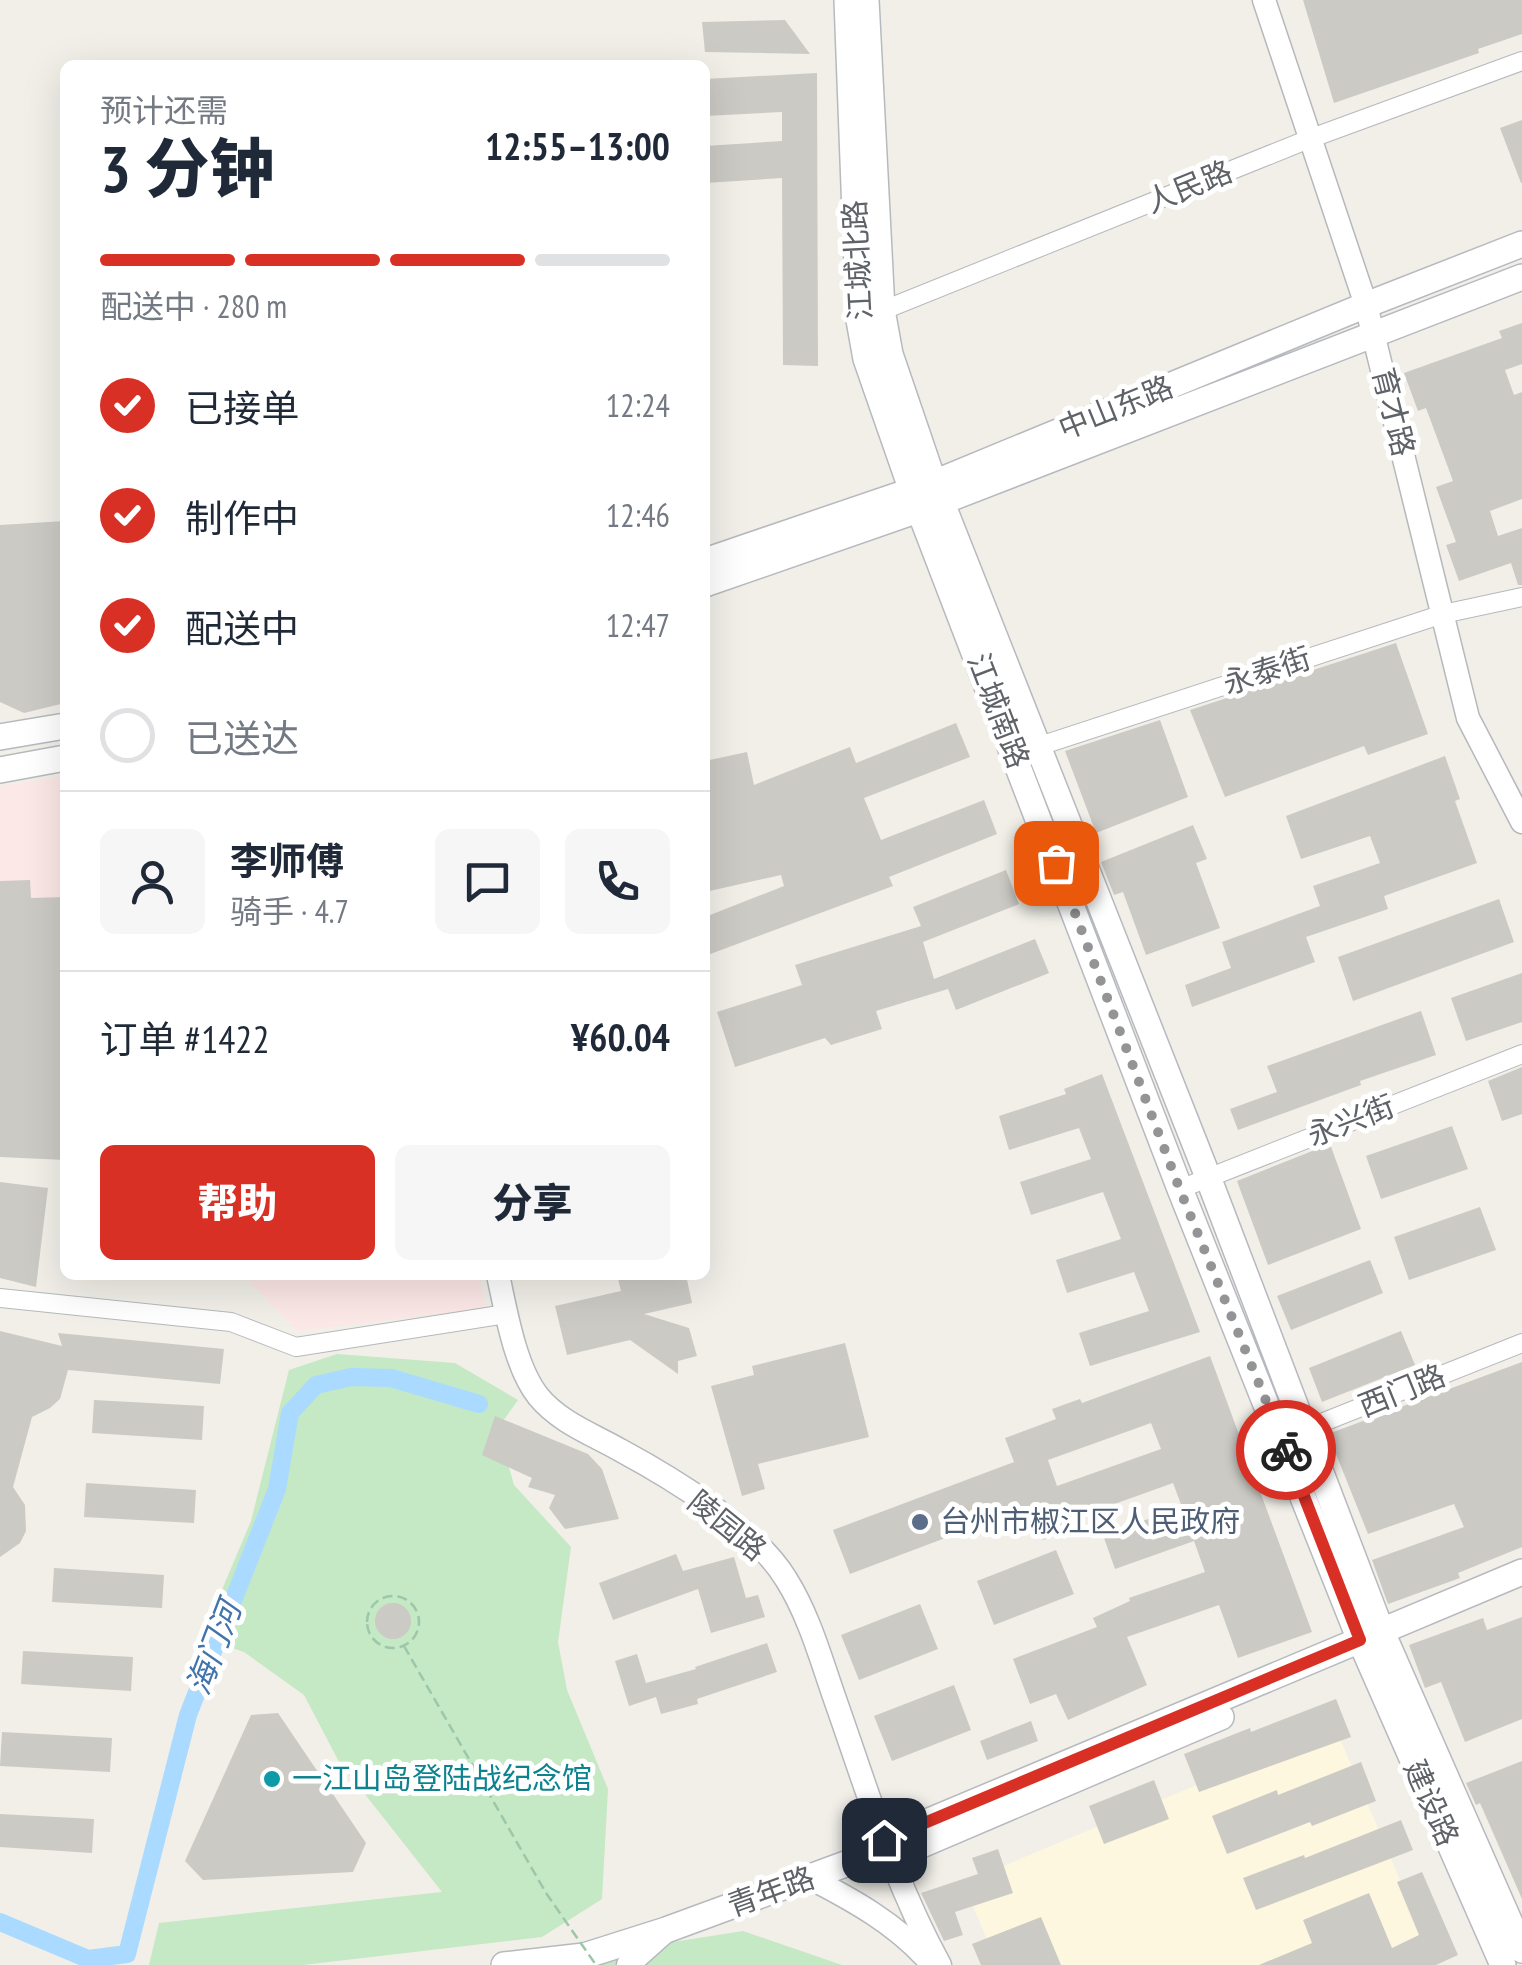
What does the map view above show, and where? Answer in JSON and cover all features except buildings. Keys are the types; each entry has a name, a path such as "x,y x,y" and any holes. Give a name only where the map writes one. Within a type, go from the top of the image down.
{"main road":[{"name":"江城北路","path":"847,0 870,315 890,354 927,497"},
{"name":"江城北路","path":"866,0 870,315"},
{"name":"中山东路","path":"710,559 927,497 1366,304 1522,244"},
{"name":"中山东路","path":"710,582 927,497 1522,276"},
{"name":"江城南路","path":"927,497 1026,750 1208,1176 1292,1434 1373,1642"},
{"path":"0,738 60,727"},
{"name":"江城南路","path":"1026,750 1180,1190 1292,1434"},
{"path":"0,770 60,759"},
{"name":"青年路","path":"504,1965 584,1956 882,1851 1373,1642 1522,1572"},
{"path":"1373,1642 1522,1589"},
{"name":"建设路","path":"1373,1642 1507,1958"}],"street":[{"name":"育才路","path":"1264,0 1366,304 1468,718 1522,822"},
{"name":"人民路","path":"870,315 1309,139 1522,61"},
{"name":"永泰街","path":"1026,750 1442,614 1522,597"},
{"name":"永兴街","path":"1180,1190 1522,1054"},
{"name":"陵园路","path":"499,1280 506,1314 537,1395 562,1419 625,1452 719,1513 758,1544 786,1578 811,1631 882,1851 936,1965"},
{"path":"0,1298 232,1322 296,1347 506,1314"},
{"name":"西门路","path":"1292,1434 1522,1343"},
{"path":"810,1878 863,1906 936,1965"},
{"path":"628,1965 666,1930"}],"path":[{"path":"389,1595 406,1599 418,1612 419,1628 404,1646 386,1647 371,1637 366,1620 381,1598 389,1595"},
{"path":"404,1646 546,1893 596,1965"}],"shaded area":[{"path":"60,777 60,1160 0,1155 0,786"},
{"path":"248,1280 480,1280 486,1308 298,1331"},
{"path":"1335,1727 1436,1965 998,1965 963,1883"}],"green space":[{"path":"337,1354 455,1363 518,1400 498,1428 514,1485 571,1547 558,1642 567,1690 608,1789 602,1899 542,1937 303,1965 149,1965 159,1923 442,1892 338,1760 304,1695 244,1652 202,1637 251,1521 289,1370"},
{"path":"743,1931 842,1965 578,1965 584,1956"}],"waterway":[{"name":"海门河","path":"0,1922 88,1959 127,1954 188,1715 277,1489 290,1413 316,1385 351,1377 391,1378 479,1404"}],"way so far":[{"path":"1056,863 1180,1190 1286,1450"}],"place":[{"name":"台州市椒江区人民政府","path":"920,1522"},
{"name":"一江山岛登陆战纪念馆","path":"272,1779"}],"route":[{"path":"884,1840 1360,1640 1286,1450"}]}
